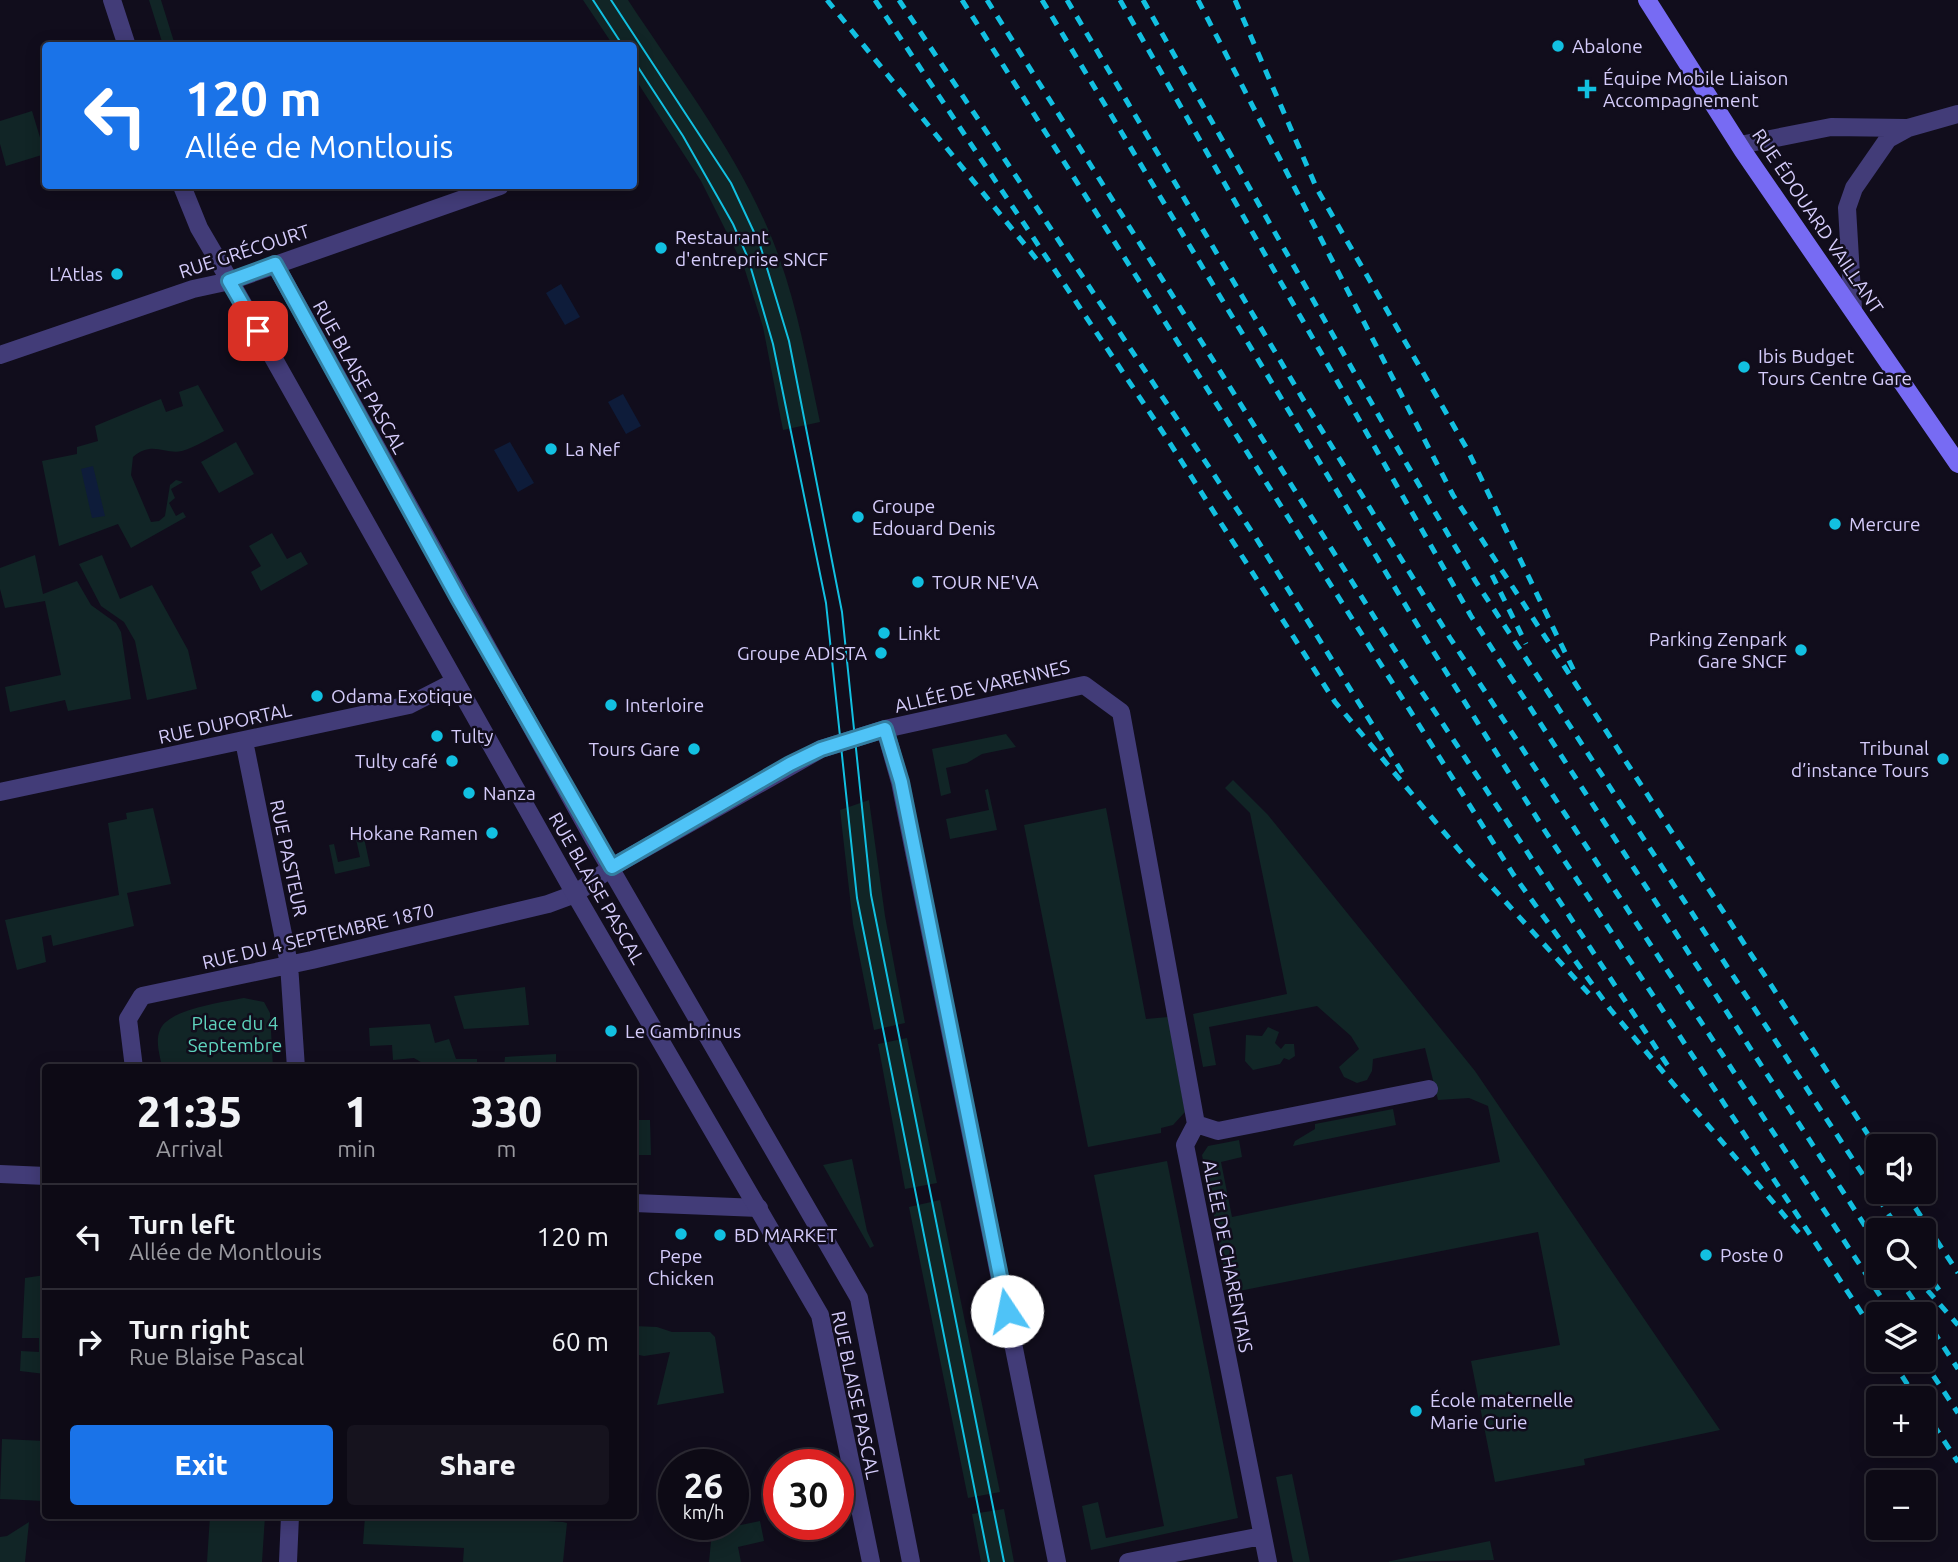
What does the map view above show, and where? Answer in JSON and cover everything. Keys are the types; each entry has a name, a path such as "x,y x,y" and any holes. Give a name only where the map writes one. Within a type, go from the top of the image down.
{"main road":[{"name":"RUE ÉDOUARD VAILLANT","path":"1647,0 1740,145 1955,453"}],"street":[{"path":"112,0 126,42"},
{"path":"1853,309 1847,208 1854,188 1888,139 1908,128 1958,114"},
{"path":"1740,145 1831,127 1908,128"},
{"name":"RUE BLAISE PASCAL","path":"183,189 199,228 454,681 820,1315 870,1562"},
{"name":"RUE GRÉCOURT","path":"0,355 193,289 229,281 491,189"},
{"name":"RUE BLAISE PASCAL","path":"275,264 458,598 859,1298 911,1562"},
{"name":"RUE DUPORTAL","path":"0,792 409,705 454,681"},
{"name":"ALLÉE DE VARENNES","path":"612,867 790,764 821,749 885,729 1084,685 1121,712"},
{"name":"ALLÉE DE CHARENTAIS","path":"1121,712 1196,1124 1185,1145 1268,1562"},
{"path":"885,729 901,782 1057,1562"},
{"name":"RUE PASTEUR","path":"244,741 289,964 296,1064"},
{"name":"RUE DU 4 SEPTEMBRE 1870","path":"134,1064 128,1019 142,996 548,904 575,894 612,867"},
{"path":"1196,1124 1218,1131 1429,1088"},
{"path":"0,1174 42,1176"},
{"path":"637,1203 759,1208"},
{"path":"288,1562 290,1519"},
{"path":"1128,1562 1262,1536"}],"green space":[{"path":"149,0 161,0 174,42 162,42"},
{"path":"583,0 628,0 731,156 765,223 786,277 820,422 783,430 763,327 744,267 701,181 637,82 637,42 611,42"},
{"path":"32,111 42,144 42,155 6,166 0,144 0,121"},
{"path":"198,385 224,431 182,451 146,449 133,457 131,475 151,522 159,521 165,516 170,485 176,480 183,482 171,489 175,498 169,503 176,516 183,512 186,517 131,548 118,524 59,546 42,461 77,454 77,447 98,441 95,426 153,402 161,399 166,412 183,406 179,392"},
{"path":"236,442 254,474 219,493 201,462"},
{"path":"272,533 287,559 301,552 308,564 261,591 251,572 261,566 249,546"},
{"path":"35,555 43,594 77,581 91,605 116,623 121,632 131,699 68,711 65,700 10,712 5,687 61,675 45,601 5,608 0,589 0,568"},
{"path":"102,555 120,599 152,585 188,650 197,689 147,700 135,641 124,622 101,606 79,564"},
{"path":"1006,734 1016,747 982,754 967,763 946,768 951,793 941,796 932,749"},
{"path":"1233,780 1268,815 1475,1071 1720,1430 1584,1459 1585,1465 1495,1482 1471,1361 1560,1345 1538,1232 1229,1293 1202,1155 1208,1146 1239,1140 1242,1157 1221,1162 1232,1217 1500,1162 1488,1106 1469,1098 1438,1100 1425,1048 1373,1059 1372,1071 1367,1080 1357,1083 1344,1077 1339,1067 1359,1049 1351,1036 1317,1006 1209,1027 1216,1065 1203,1067 1193,1014 1287,994 1250,813 1225,788"},
{"path":"988,789 997,830 950,839 946,819 989,810 985,790"},
{"path":"869,800 885,916 905,1023 874,1030 853,924 840,810"},
{"path":"153,808 171,884 127,893 134,926 53,946 51,935 42,937 46,962 17,970 5,920 119,895 108,823 127,819 126,813"},
{"path":"1106,808 1146,1019 1168,1017 1185,1112 1173,1125 1161,1128 1161,1133 1088,1147 1024,825"},
{"path":"364,838 370,866 335,874 329,845 334,844 338,862 360,857 356,839"},
{"path":"525,987 529,1025 464,1029 454,996"},
{"name":"Place du 4 Septembre","path":"244,998 264,1002 270,1013 273,1064 161,1064 158,1039 165,1023 185,1012"},
{"path":"430,1024 435,1043 449,1039 456,1059 477,1059 477,1064 424,1064 414,1058 393,1060 392,1045 370,1046 369,1028"},
{"path":"1268,1027 1279,1032 1275,1043 1281,1049 1285,1044 1294,1044 1295,1056 1289,1060 1284,1058 1280,1064 1253,1070 1245,1061 1246,1035 1262,1036"},
{"path":"907,1038 937,1183 905,1189 878,1044"},
{"path":"556,1054 556,1064 504,1064 505,1057"},
{"path":"1393,1109 1396,1125 1293,1146 1295,1141 1315,1129 1315,1124"},
{"path":"637,1120 650,1120 651,1155 637,1155"},
{"path":"852,1159 867,1231 874,1246 870,1248 823,1165"},
{"path":"1167,1161 1238,1518 1091,1550 1082,1506 1098,1502 1106,1538 1164,1526 1094,1175"},
{"path":"940,1200 1000,1492 968,1498 909,1207"},
{"path":"42,1275 42,1374 20,1371 21,1351 39,1352 39,1338 22,1338 25,1278"},
{"path":"637,1326 657,1327 672,1332 710,1332 715,1337 724,1393 657,1405 670,1352 637,1355"},
{"path":"2,1439 42,1441 42,1501 0,1499"},
{"path":"1292,1474 1310,1562 1293,1562 1276,1477"},
{"path":"1004,1509 1014,1562 981,1562 972,1514"},
{"path":"210,1519 265,1519 262,1562 207,1562"},
{"path":"365,1519 516,1519 567,1523 563,1562 463,1562 464,1548 363,1544"},
{"path":"760,1521 764,1541 738,1547 741,1562 709,1562 711,1540 749,1540 749,1523"},
{"path":"29,1522 25,1562 0,1562 0,1537 7,1536"},
{"path":"1490,1541 1494,1560 1386,1562"}],"water":[{"path":"561,284 580,317 565,325 546,293"},
{"path":"623,394 641,426 626,434 608,402"},
{"path":"510,442 534,483 518,492 494,450"},
{"path":"93,466 105,516 92,518 81,469"}],"tram line":[{"path":"593,0 620,42"},
{"path":"611,0 731,183 760,245 789,341 842,612 871,895 1004,1562"},
{"path":"637,66 683,136 733,224 748,258 773,344 826,603 857,898 989,1562"}],"railway":[{"path":"827,0 1038,261"},
{"path":"875,0 1166,437 1335,702 1464,856 1590,995"},
{"path":"899,0 1256,538 1405,777"},
{"path":"962,0 1513,874 1610,1009 1800,1234"},
{"path":"987,0 1410,674 1670,1069"},
{"path":"1042,0 1433,651 1545,831 1866,1320"},
{"path":"1067,0 1310,411 1450,638 1884,1302"},
{"path":"1120,0 1471,616 1866,1227"},
{"path":"1143,0 1476,582 1891,1218"},
{"path":"1198,0 1453,495 1868,1134"},
{"path":"1235,0 1317,189 1467,449 1574,671"},
{"path":"1492,575 1526,644"},
{"path":"1913,1204 1958,1273"},
{"path":"1936,1286 1939,1290"},
{"path":"1905,1288 1915,1302"},
{"path":"1926,1288 1958,1325"},
{"path":"1936,1335 1958,1369"},
{"path":"1900,1372 1908,1386"},
{"path":"1931,1372 1958,1413"},
{"path":"1936,1429 1958,1462"}],"place":[{"name":"Abalone","path":"1558,46"},
{"name":"Équipe Mobile Liaison Accompagnement","path":"1587,89"},
{"name":"Restaurant d'entreprise SNCF","path":"661,248"},
{"name":"L'Atlas","path":"117,274"},
{"name":"Ibis Budget Tours Centre Gare","path":"1744,367"},
{"name":"La Nef","path":"551,449"},
{"name":"Groupe Edouard Denis","path":"858,517"},
{"name":"Mercure","path":"1835,524"},
{"name":"TOUR NE'VA","path":"918,582"},
{"name":"Linkt","path":"884,633"},
{"name":"Parking Zenpark Gare SNCF","path":"1801,650"},
{"name":"Groupe ADISTA","path":"881,653"},
{"name":"Odama Exotique","path":"317,696"},
{"name":"Interloire","path":"611,705"},
{"name":"Tulty","path":"437,736"},
{"name":"Tours Gare","path":"694,749"},
{"name":"Tribunal d’instance Tours","path":"1943,759"},
{"name":"Tulty café","path":"452,761"},
{"name":"Nanza","path":"469,793"},
{"name":"Hokane Ramen","path":"492,833"},
{"name":"Le Gambrinus","path":"611,1031"},
{"name":"Pepe Chicken","path":"681,1234"},
{"name":"BD MARKET","path":"720,1235"},
{"name":"Poste 0","path":"1706,1255"},
{"name":"École maternelle Marie Curie","path":"1416,1411"}],"route":[{"path":"258,331 229,281 275,264 458,598 594,840 612,867 790,764 821,749 885,729 901,782 1007,1311"}]}
